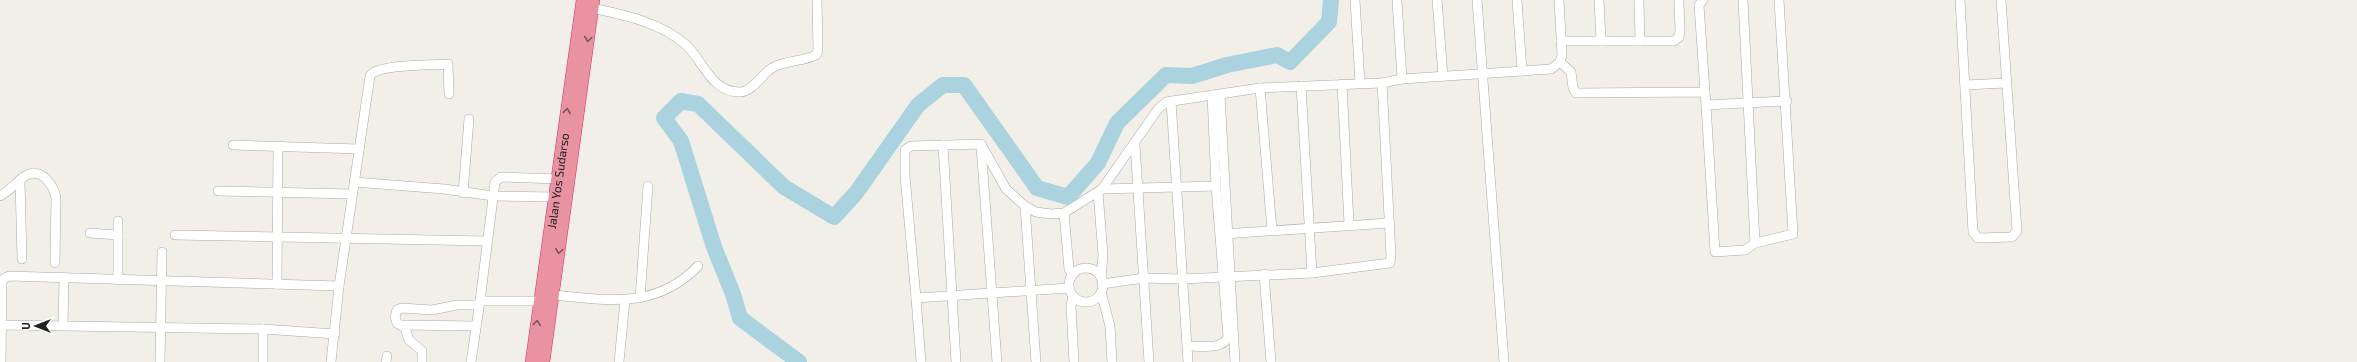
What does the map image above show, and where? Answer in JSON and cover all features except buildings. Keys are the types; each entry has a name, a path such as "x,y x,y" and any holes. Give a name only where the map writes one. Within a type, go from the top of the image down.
{"highway":[{"name":"Jalan Yos Sudarso","path":"532,362 555,197 589,3"},
{"name":"Jalan Yos Sudarso","path":"543,362 553,295 589,3"}],"street":[{"path":"589,3 658,26 672,33 693,50 707,75 725,88 739,92 748,89 765,73 779,65 816,55 818,50 817,0"},
{"path":"1355,0 1360,82"},
{"path":"1397,0 1402,79"},
{"path":"1437,0 1443,76"},
{"path":"1477,0 1504,362"},
{"path":"1518,0 1522,71"},
{"path":"981,144 1006,189 1025,206 1036,212 1051,214 1064,213 1100,191 1135,144 1162,104 1171,101 1260,88 1360,82 1382,83 1402,79 1551,69 1560,62 1561,41 1559,0"},
{"path":"1600,0 1601,41"},
{"path":"1639,0 1640,41"},
{"path":"1561,41 1671,42 1677,39 1680,32 1679,0"},
{"path":"1703,0 1699,5 1715,252 1745,250 1755,243 1788,237 1794,231 1787,101 1779,0"},
{"path":"1743,0 1746,103 1755,243"},
{"path":"1960,0 1972,232 1978,238 2012,237 2017,231 2001,0"},
{"path":"1560,62 1571,72 1573,88 1576,93 1705,92"},
{"path":"331,362 339,286 371,73 398,66 448,64 450,94"},
{"path":"1101,284 1144,278 1182,279 1264,274 1312,273 1390,264 1382,83"},
{"path":"1965,85 2006,83"},
{"path":"1342,84 1349,224"},
{"path":"1301,86 1312,273"},
{"path":"1260,88 1272,230"},
{"path":"1216,95 1216,186 1223,234"},
{"path":"1216,95 1223,234 1235,362"},
{"path":"1171,101 1182,279 1188,346 1191,360"},
{"path":"1706,105 1787,101"},
{"path":"463,193 469,119"},
{"path":"920,362 904,154 911,146 981,144"},
{"path":"981,144 997,362"},
{"path":"1135,144 1149,362"},
{"path":"234,145 359,149"},
{"path":"943,145 956,362"},
{"path":"277,284 278,146"},
{"path":"0,196 31,174 41,176 49,181 54,188 56,198 55,263"},
{"path":"471,362 480,303 486,241 496,182 501,177 558,179"},
{"path":"20,181 22,259"},
{"path":"354,182 444,189 463,193 493,196 555,197"},
{"path":"640,298 648,186"},
{"path":"1100,191 1138,188 1216,186"},
{"path":"218,191 352,194"},
{"path":"916,298 1030,290 1071,292 1086,302 1095,299 1101,284 1103,255 1100,191"},
{"path":"1025,206 1036,362"},
{"path":"1064,213 1069,269 1073,274 1071,306 1074,362"},
{"path":"118,221 118,280"},
{"path":"1223,234 1389,222"},
{"path":"90,233 118,235"},
{"path":"175,236 486,241"},
{"path":"160,362 162,327 160,281 162,252"},
{"path":"553,295 625,300 652,296 681,282 698,266"},
{"path":"1073,274 1085,268 1095,271 1101,284 1110,326 1112,362"},
{"path":"1264,274 1271,362"},
{"path":"1188,346 1218,346 1227,341 1226,276"},
{"path":"2,362 2,283 6,277 339,286"},
{"path":"63,325 64,278"},
{"path":"619,362 625,300"},
{"path":"476,326 402,325 397,323 395,317 396,312 400,309 432,310 457,305 480,303 540,301"},
{"path":"2,325 263,329 335,334"},
{"path":"402,325 410,340 422,351 422,362"},
{"path":"263,329 263,362"}],"waterway":[{"path":"799,362 740,318 733,294 714,247 681,141 664,118 681,101 698,104 784,187 834,217 856,193 918,105 943,85 964,85 1037,188 1068,197 1098,163 1117,123 1166,75 1192,76 1227,65 1277,55 1290,62 1329,22 1331,0"}]}
